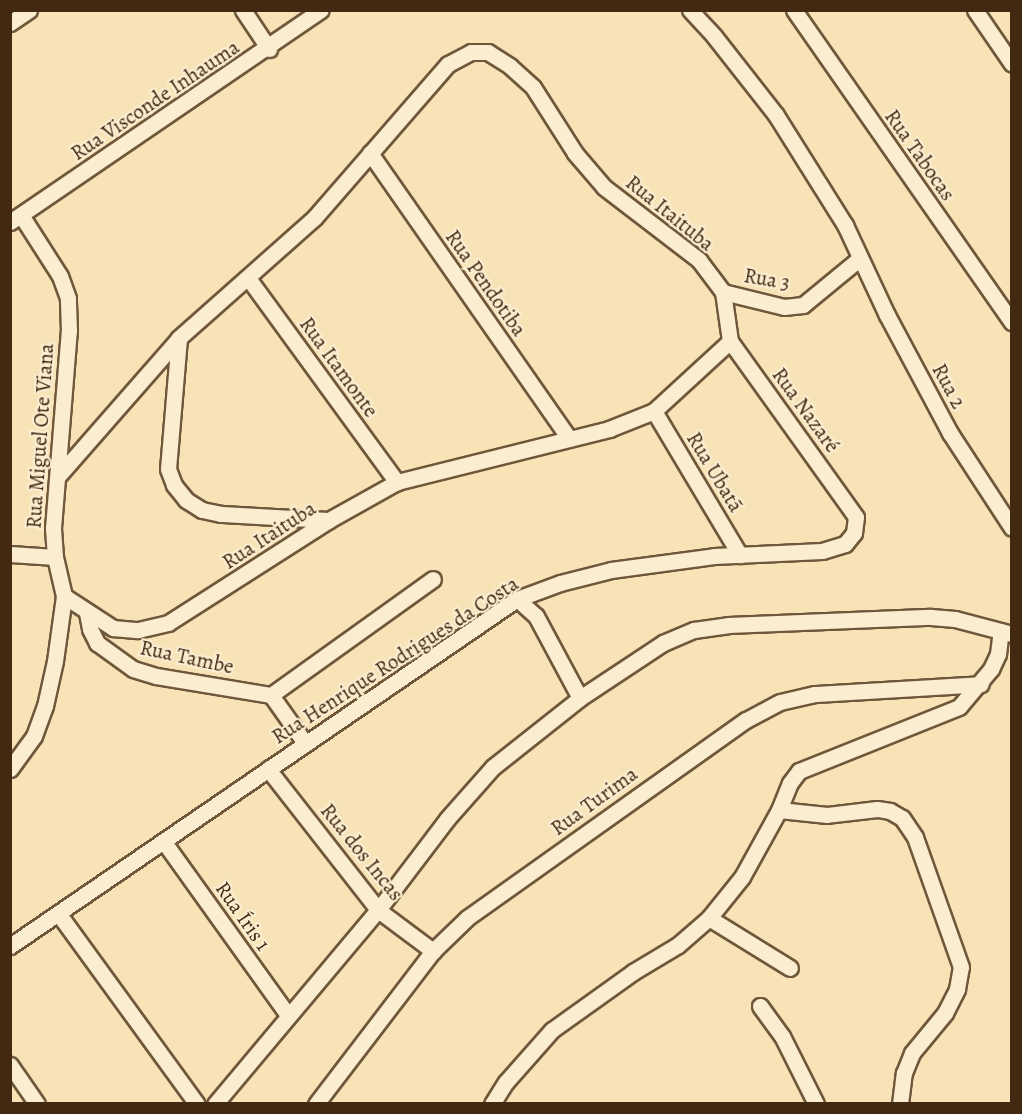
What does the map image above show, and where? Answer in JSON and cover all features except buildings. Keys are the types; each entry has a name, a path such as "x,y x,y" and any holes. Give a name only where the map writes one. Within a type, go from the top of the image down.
{"street":[{"path":"10,23 29,10"},
{"path":"243,10 268,49"},
{"name":"Rua Visconde Inhauma","path":"16,219 268,49 321,10"},
{"path":"690,10 714,36 776,115 845,225 860,258"},
{"name":"Rua Tabocas","path":"794,10 1011,323"},
{"path":"975,10 1011,64"},
{"name":"Rua Itaituba","path":"58,476 179,338 314,218 448,64 471,52 488,52 510,66 533,87 575,153 604,187 699,260 723,292 730,341 654,411 609,429 568,437 397,482 329,520 168,622 138,630 113,628 64,596"},
{"name":"Rua Pendotiba","path":"370,153 568,437"},
{"name":"Rua Miguel Ote Viana","path":"12,762 34,736 45,706 55,661 64,596 55,557 53,528 69,331 68,298 60,276 16,219"},
{"name":"Rua 3","path":"723,292 784,307 803,304 860,258"},
{"name":"Rua 2","path":"860,258 950,433 1011,528"},
{"name":"Rua Itamonte","path":"248,278 397,482"},
{"path":"179,338 168,469 174,485 186,500 202,510 220,514 329,520"},
{"name":"Rua Nazaré","path":"730,341 848,504"},
{"name":"Rua Ubatã","path":"654,411 740,555"},
{"name":"Rua Henrique Rodrigues da Costa","path":"10,946 164,842 305,742 517,600 560,583 612,570 740,555 822,551 845,544 854,533 856,517 848,504"},
{"path":"10,539 16,554 55,557"},
{"path":"305,742 271,694 433,579"},
{"path":"517,600 536,616 580,698"},
{"name":"Rua Tambe","path":"87,613 97,643 133,669 156,676 271,694"},
{"path":"215,1104 378,910 447,819 493,767 580,698 663,643 694,630 728,625 931,617 954,619 1006,632 998,654 981,684 959,707 798,771 742,877 709,918 678,945 633,972 552,1030 506,1082 492,1104"},
{"name":"Rua Turima","path":"316,1104 433,951 467,918 685,761 746,720 780,702 815,694 981,684"},
{"name":"Rua dos Incas","path":"268,769 378,910 433,951"},
{"path":"779,810 827,815 877,809 890,811 902,818 915,837 961,968 957,988 945,1013 912,1053 904,1073 900,1104"},
{"name":"Rua Íris 1","path":"164,842 288,1015"},
{"path":"58,913 197,1104"},
{"path":"709,918 790,968"},
{"path":"760,1006 782,1036 816,1104"},
{"path":"10,1065 37,1104"}]}
